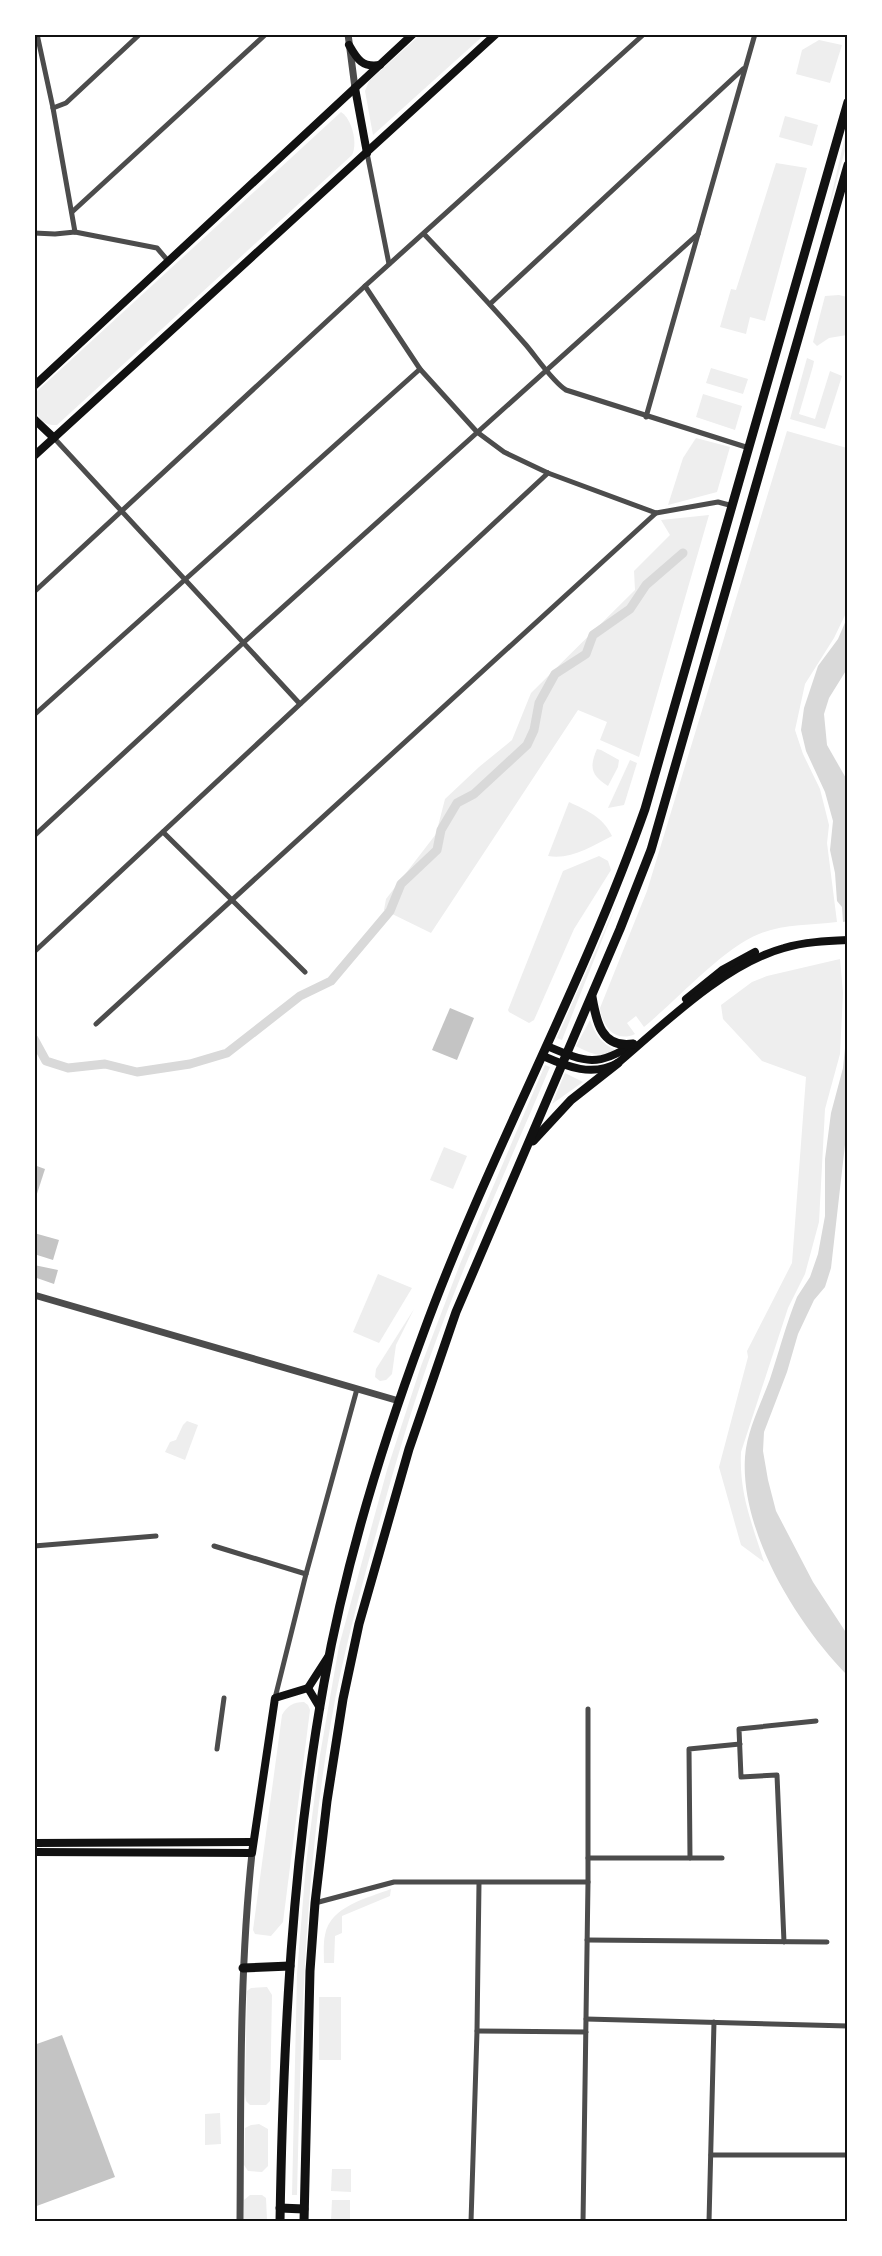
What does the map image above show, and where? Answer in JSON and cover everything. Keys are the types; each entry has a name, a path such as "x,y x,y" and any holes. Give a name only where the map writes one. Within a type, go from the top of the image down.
{"highway":[{"path":"280,2222 290,1966 306,1805 330,1654 354,1552 399,1401 442,1283 618,882 645,809 848,102"},
{"path":"304,2222 310,1971 315,1903 327,1801 343,1699 374,1568 424,1401 456,1312 638,888 667,801 848,165"},
{"path":"801,264 819,268"},
{"path":"618,882 638,888"},
{"path":"592,997 596,1017 603,1033 616,1043 633,1044"},
{"path":"526,1150 571,1100 618,1063"},
{"path":"243,1968 290,1966"},
{"path":"280,2208 304,2209"}],"main road":[{"path":"34,386 413,34"},
{"path":"34,456 496,34"},
{"path":"349,45 363,65 380,65"},
{"path":"355,88 367,153"},
{"path":"34,419 54,438"},
{"path":"543,1056 562,1065 581,1070 598,1070 618,1063 715,983 741,966 784,948 848,934"},
{"path":"547,1046 585,1060 602,1060 616,1055 633,1044 709,980 736,961 780,944 828,938 848,940"},
{"path":"34,1852 252,1853 275,1698 308,1688 330,1654"},
{"path":"308,1688 320,1708"},
{"path":"34,1843 253,1842"}],"street":[{"path":"37,34 75,232"},
{"path":"53,108 66,103 140,34"},
{"path":"72,212 266,34"},
{"path":"348,34 355,88"},
{"path":"631,34 637,40"},
{"path":"34,592 389,264 644,34"},
{"path":"646,417 755,34"},
{"path":"490,304 745,68"},
{"path":"367,153 389,264"},
{"path":"34,233 75,232 157,248 169,262"},
{"path":"424,234 490,304 554,380 566,390 749,448"},
{"path":"34,836 243,643 698,234"},
{"path":"365,286 420,369 477,432 504,452 548,473 656,513 718,502 733,506"},
{"path":"34,715 184,578 420,369"},
{"path":"54,438 300,704"},
{"path":"34,952 548,473"},
{"path":"96,1024 656,513"},
{"path":"163,832 305,972"},
{"path":"34,1295 399,1401"},
{"path":"275,1698 306,1574 357,1389"},
{"path":"34,1546 156,1536"},
{"path":"214,1546 306,1574"},
{"path":"218,1749 224,1698"},
{"path":"583,2222 588,1709"},
{"path":"784,1942 777,1775 741,1777 739,1729 816,1720"},
{"path":"690,1858 689,1749 740,1744"},
{"path":"240,2222 243,1968 252,1853"},
{"path":"588,1858 722,1858"},
{"path":"315,1903 394,1882 588,1882"},
{"path":"471,2222 477,2031 478,1883"},
{"path":"587,1940 827,1942"},
{"path":"586,2019 848,2026"},
{"path":"709,2222 714,2022"},
{"path":"477,2031 585,2032"},
{"path":"711,2155 848,2155"}],"shaded area":[{"path":"421,34 484,35 373,135 365,91 369,81"},
{"path":"819,40 842,45 830,83 796,74 802,50"},
{"path":"341,112 348,120 353,132 352,155 57,425 50,425 41,420 36,410 35,393"},
{"path":"785,116 818,125 812,146 779,137"},
{"path":"847,128 847,143 825,223"},
{"path":"776,163 807,168 765,321 750,317 746,334 720,327 731,289 736,290"},
{"path":"825,296 847,297 847,335 829,338 817,346 813,342"},
{"path":"807,358 814,361 799,414 815,419 830,371 842,376 825,429 790,419"},
{"path":"711,368 748,379 743,394 706,383"},
{"path":"703,394 742,406 735,430 696,417"},
{"path":"787,431 847,448 847,611 834,638 805,684 795,730 803,754 820,789 829,825 827,843 837,922 778,928 745,941 715,963 644,1027 636,1016 627,1023 635,1034 616,1035 607,1027 600,1008 647,891"},
{"path":"696,438 730,447 717,492 668,505 683,458"},
{"path":"709,515 639,757 600,740 607,722 578,710 431,933 384,910 386,899 436,834 445,799 512,740 531,693 635,590 634,571 670,535 661,520"},
{"path":"847,618 847,669 829,698 824,714 827,745 847,780 848,921 843,922 842,907 837,901 835,873 830,850 833,821 825,792 806,751 801,730 804,708 818,666 838,639"},
{"path":"597,749 619,760 618,767 608,786 598,778 593,770"},
{"path":"630,760 637,763 624,805 608,808"},
{"path":"569,802 599,819 612,836 573,854 548,856"},
{"path":"599,856 608,861 611,870 574,929 534,1020 529,1023 508,1010 563,871"},
{"path":"618,900 562,1040 557,1038"},
{"path":"840,959 843,993 840,1054 825,1109 819,1222 805,1274 788,1308 741,1452 744,1495 764,1562 741,1545 719,1467 748,1357 747,1351 792,1263 806,1077 762,1061 723,1019 721,1005 752,982 767,976"},
{"path":"590,1020 599,1038 616,1050 607,1055 601,1055 576,1046"},
{"path":"847,1028 847,1127 831,1268 825,1287 814,1300 798,1334 787,1372 764,1432 763,1451 776,1511 813,1582 847,1634 847,1675 809,1630 775,1575 752,1516 746,1486 745,1457 751,1427 770,1379 793,1307 810,1277 818,1254 825,1216 825,1159 831,1113 843,1068"},
{"path":"545,1065 550,1067 464,1270 420,1386 383,1509 340,1674 322,1781 309,1899 300,2076 297,2195 292,2195 297,1974 306,1864 320,1755 339,1646 387,1470 421,1366 460,1264"},
{"path":"565,1073 583,1082 552,1104"},
{"path":"444,1147 467,1156 453,1189 430,1180"},
{"path":"378,1274 412,1288 379,1343 353,1332"},
{"path":"414,1309 396,1345 392,1374 386,1380 380,1381 375,1377 376,1369"},
{"path":"187,1421 198,1425 185,1460 165,1452 170,1442 176,1440"},
{"path":"304,1702 310,1710 283,1922 271,1936 255,1934 253,1930 282,1715 291,1705"},
{"path":"391,1889 390,1896 342,1916 342,1933 335,1936 334,1963 324,1963 325,1935 334,1917 351,1904"},
{"path":"267,1987 272,1995 270,2101 266,2105 250,2105 246,2101 245,2094 247,1991 251,1988"},
{"path":"319,1997 341,1997 341,2060 319,2060"},
{"path":"220,2113 221,2144 205,2145 205,2114"},
{"path":"259,2124 268,2129 268,2166 262,2172 248,2171 244,2165 245,2128"},
{"path":"332,2169 351,2169 351,2192 331,2191"},
{"path":"250,2195 262,2195 266,2198 267,2221 244,2221 244,2200"},
{"path":"332,2200 350,2200 350,2221 331,2221"}],"building":[{"path":"450,1008 474,1018 457,1060 432,1050"},
{"path":"34,1165 45,1169 35,1200 34,1200"},
{"path":"34,1233 59,1240 53,1260 34,1254"},
{"path":"34,1265 58,1270 54,1284 34,1277"},
{"path":"62,2035 115,2177 34,2207 34,2045"}],"waterway":[{"path":"34,1039 46,1061 68,1068 105,1064 137,1072 190,1064 227,1053 300,996 331,981 390,911 401,884 437,850 441,830 457,803 474,794 527,745 534,730 539,703 555,674 586,654 593,635 630,609 646,585 683,553"}]}
